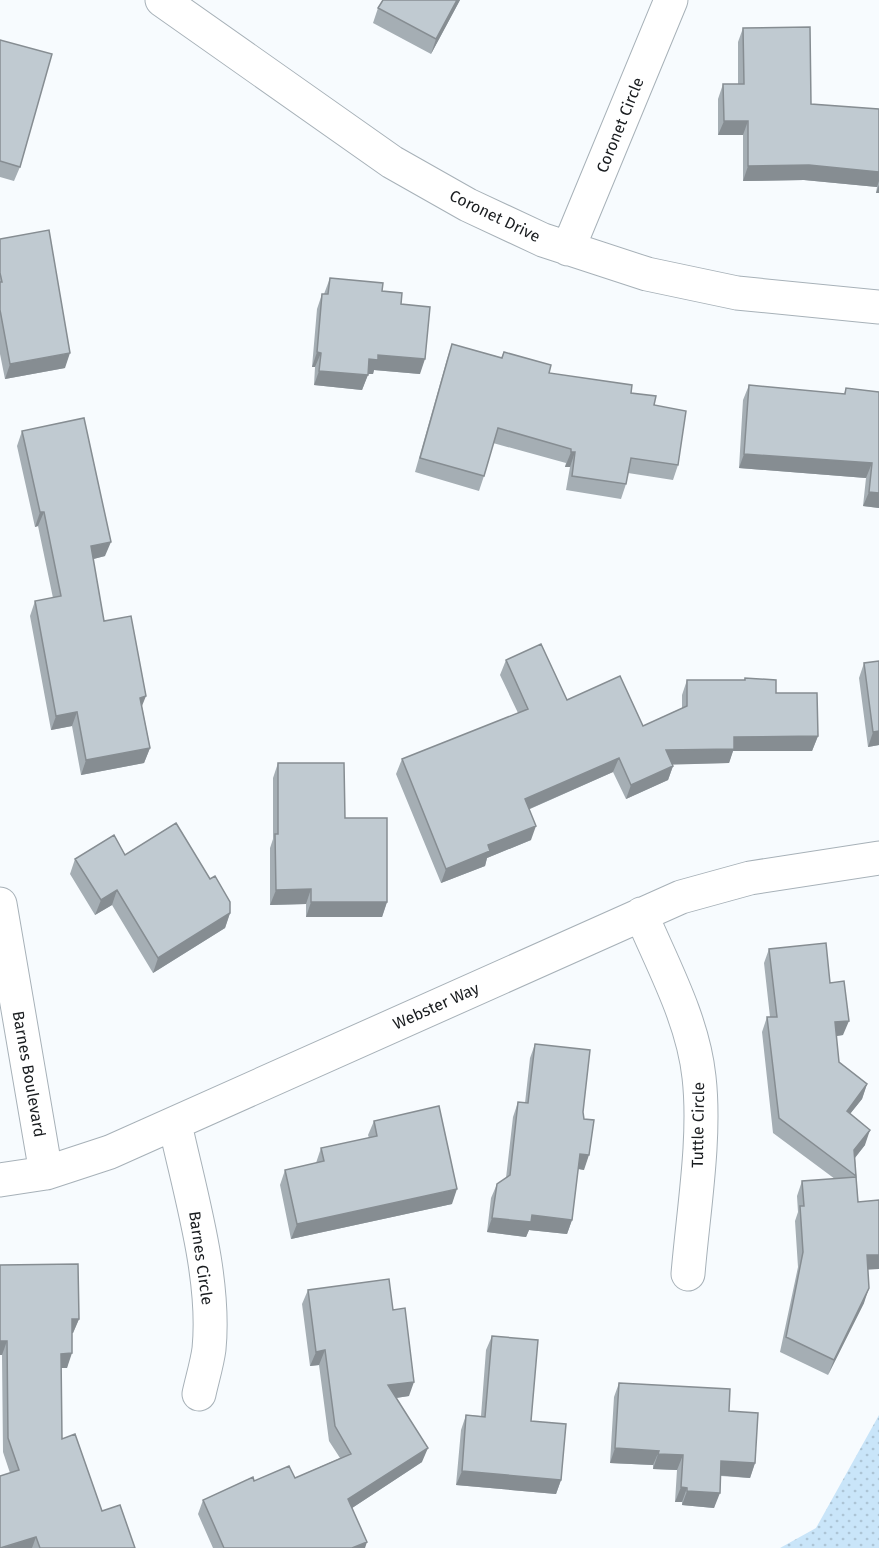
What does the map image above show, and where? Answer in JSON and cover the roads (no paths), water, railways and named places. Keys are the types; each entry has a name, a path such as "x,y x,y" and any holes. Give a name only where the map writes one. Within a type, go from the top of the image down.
{"street":[{"name":"Coronet Drive","path":"162,0 392,162 468,205 543,240 648,274 737,293 879,308"},
{"name":"Coronet Circle","path":"568,249 671,0"},
{"name":"Webster Way","path":"0,1180 46,1173 110,1152 681,897 750,878 879,858"},
{"name":"Barnes Boulevard","path":"0,904 46,1173"},
{"name":"Tuttle Circle","path":"641,914 688,1026 699,1077 701,1129 688,1274"},
{"name":"Barnes Circle","path":"175,1124 200,1237 209,1292 209,1350 199,1394"}]}
